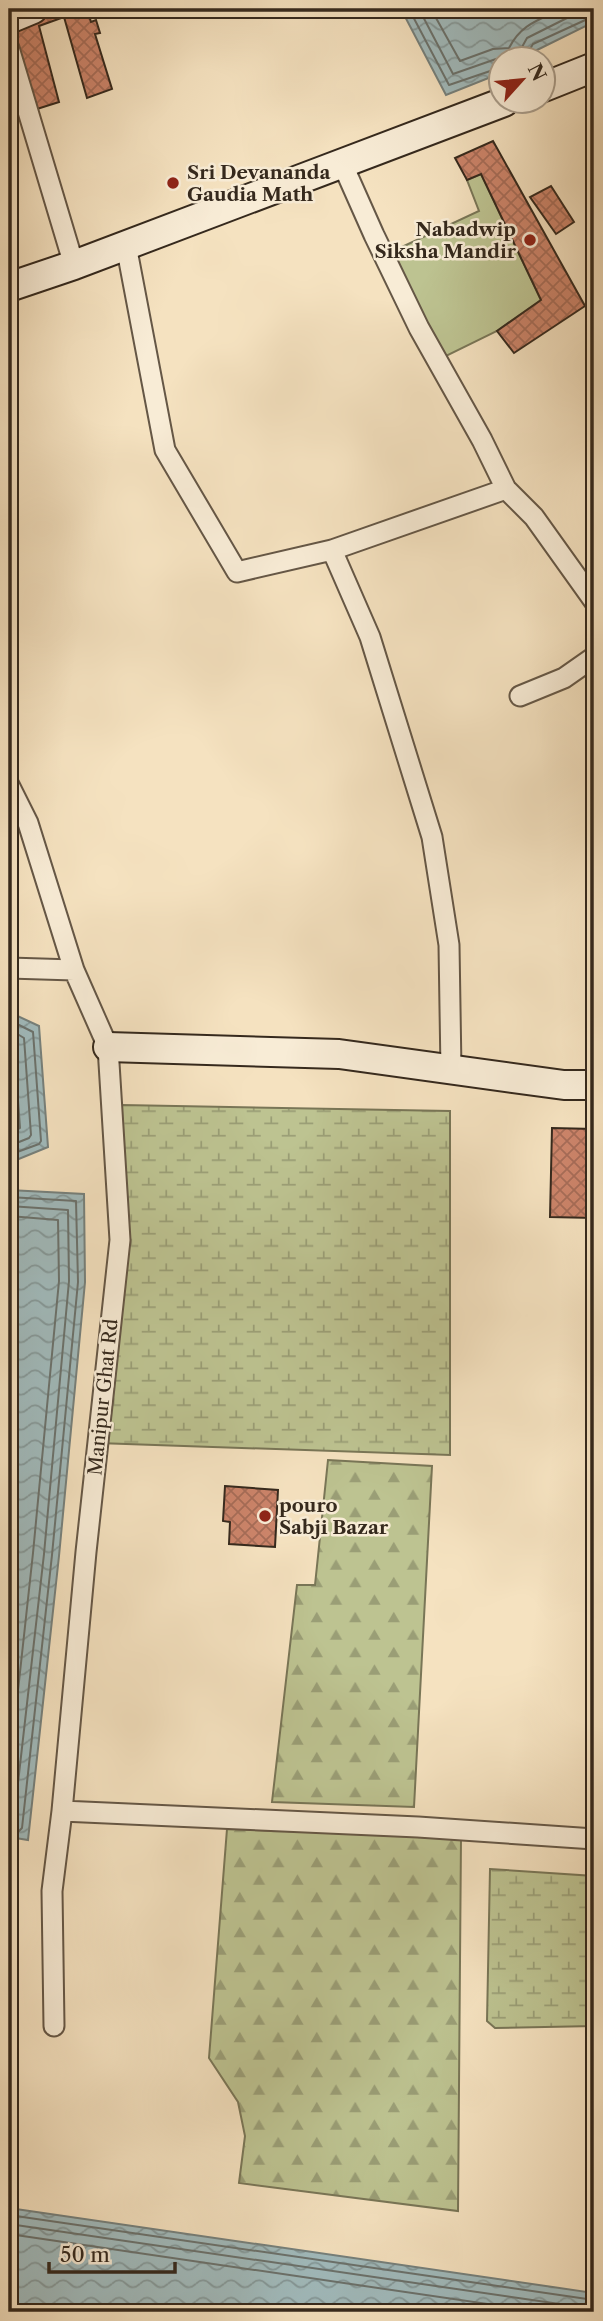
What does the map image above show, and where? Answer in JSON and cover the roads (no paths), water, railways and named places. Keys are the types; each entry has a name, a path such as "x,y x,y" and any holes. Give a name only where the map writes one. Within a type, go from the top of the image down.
{"street":[{"path":"9,19 33,9"},
{"path":"9,48 74,265"},
{"path":"558,81 594,67"},
{"path":"9,287 488,108"},
{"path":"342,163 419,328 482,440 506,489 534,517 594,601"},
{"path":"126,245 165,450 237,572 332,550 506,489"},
{"path":"332,550 370,637 432,837 449,945 451,1070"},
{"path":"520,696 564,678 594,657"},
{"name":"Manipur Ghat Rd","path":"9,785 28,823 74,970 108,1047 120,1240 52,1891 54,2026"},
{"path":"9,968 74,970"},
{"path":"108,1047 339,1054 564,1085 594,1085"},
{"path":"62,1811 418,1827 594,1839"}],"water":[{"path":"401,9 594,9 594,22 545,46 488,46 488,78 446,95"},
{"path":"9,1012 39,1026 48,1147 9,1163"},
{"path":"9,1190 84,1194 85,1282 28,1840 9,1837"},
{"path":"9,2208 594,2293 594,2312 9,2312"}],"place":[{"name":"Sri Devananda Gaudia Math","path":"173,183"},
{"name":"Nabadwip Siksha Mandir","path":"530,240"},
{"name":"pouro Sabji Bazar","path":"265,1516"}]}
